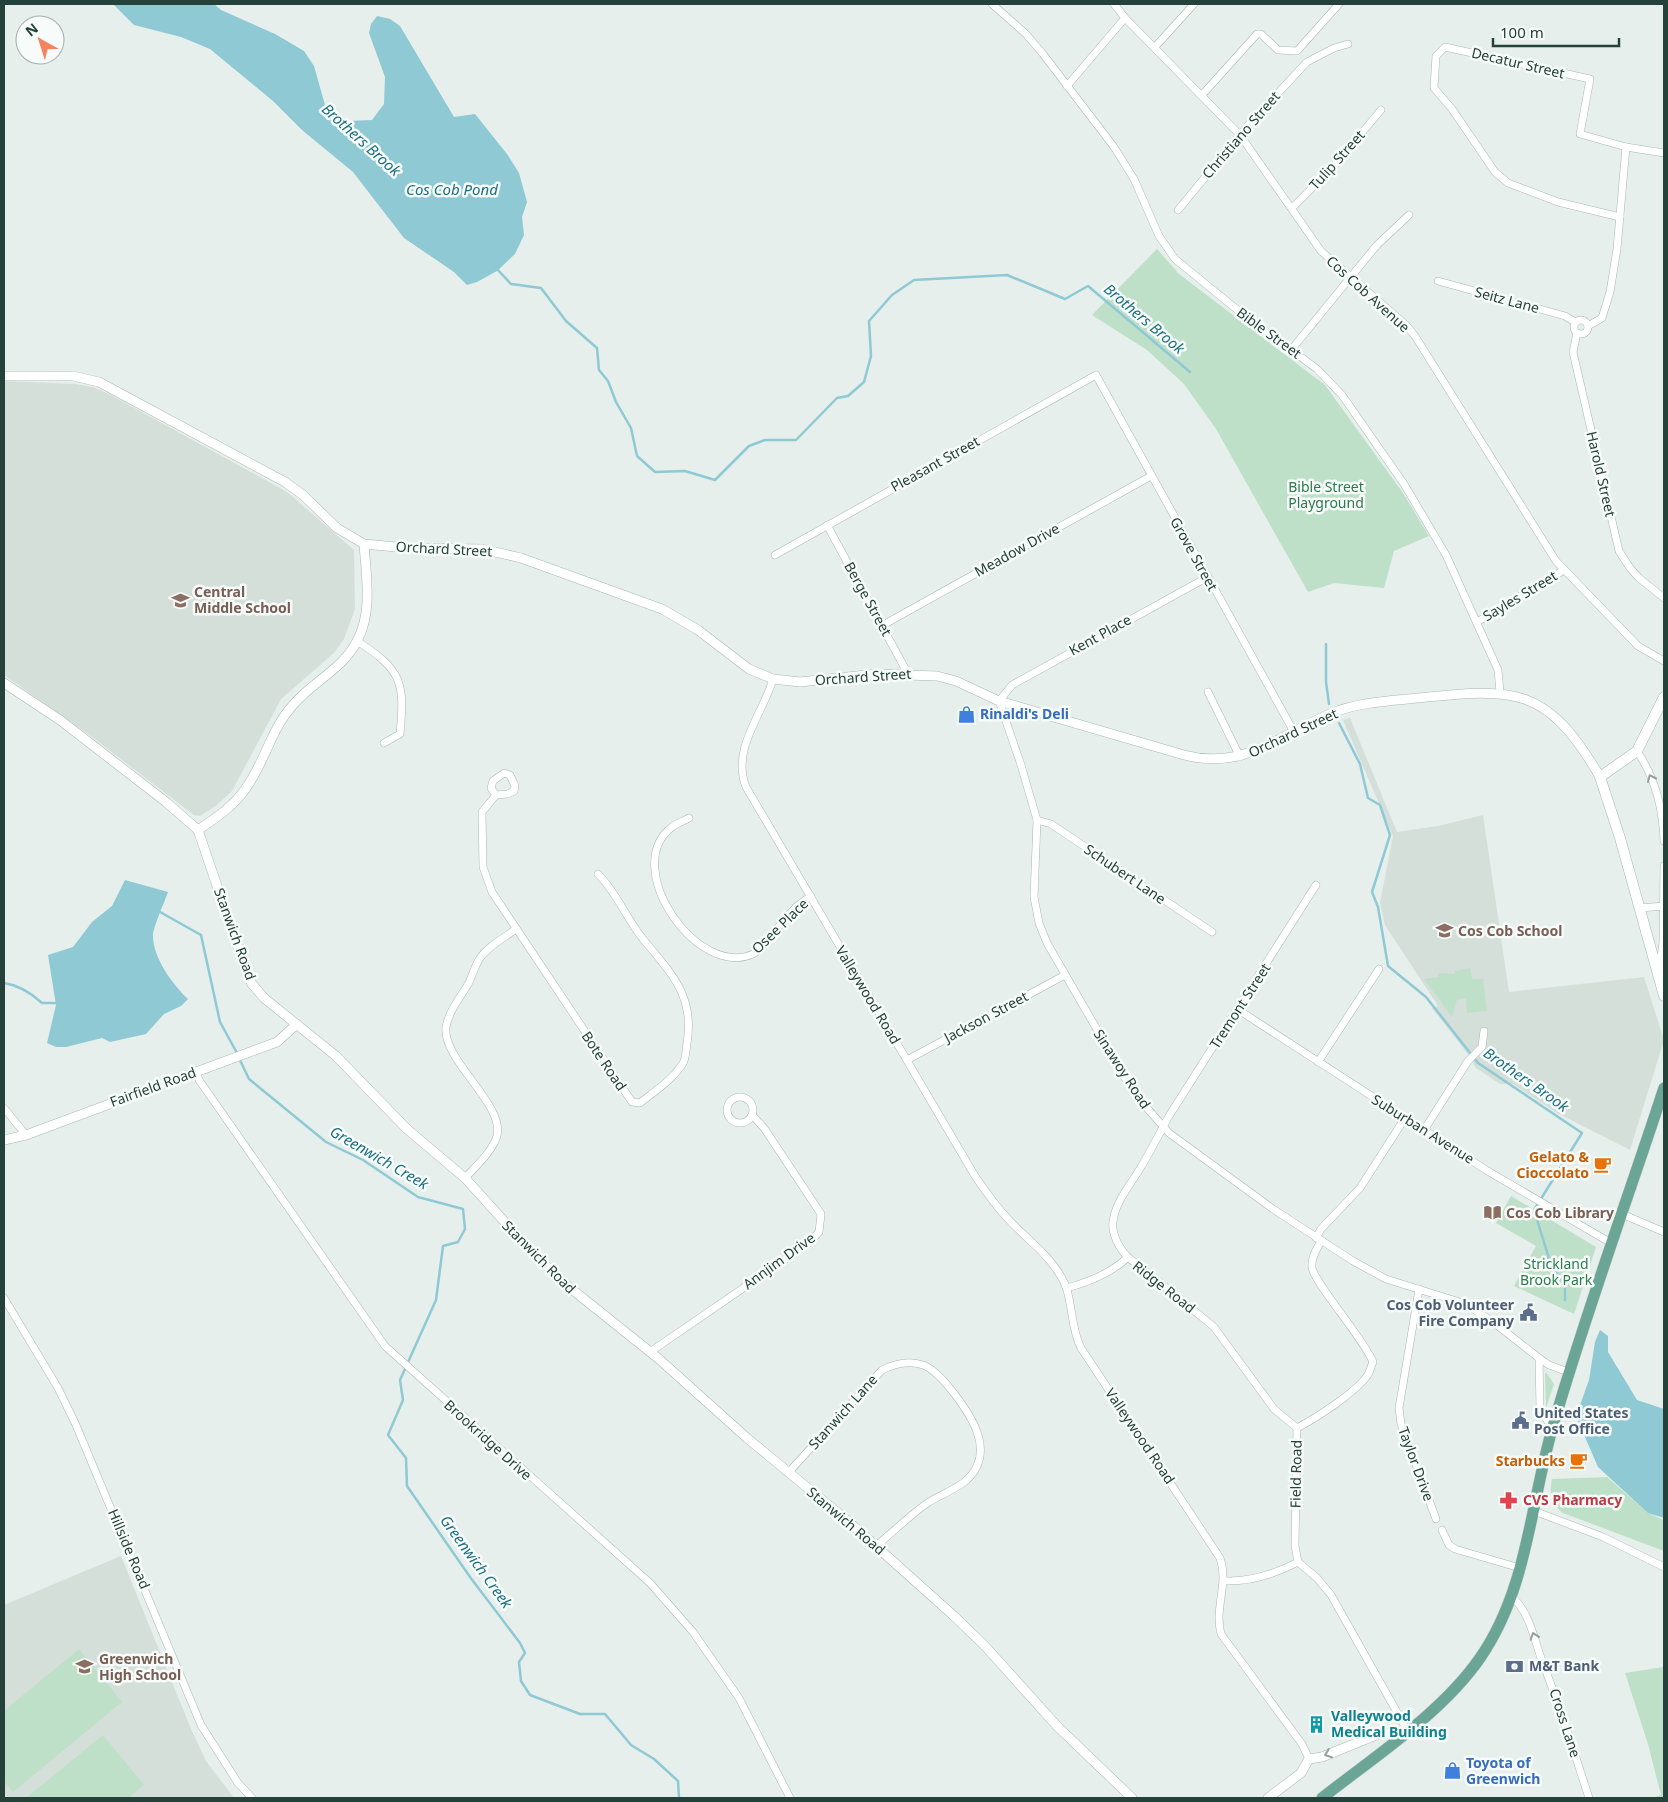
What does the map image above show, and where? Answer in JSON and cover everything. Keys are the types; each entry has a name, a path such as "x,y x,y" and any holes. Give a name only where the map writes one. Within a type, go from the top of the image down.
{"main road":[{"path":"1600,777 1637,751 1664,696"},
{"name":"Orchard Street","path":"1600,777 1620,838 1664,996"},
{"path":"1322,1798 1440,1704 1472,1669 1496,1633 1520,1568 1552,1429 1568,1372 1664,1088"}],"street":[{"name":"Bible Street","path":"992,4 1026,34 1068,86 1126,165 1159,236 1176,259 1240,312 1330,381 1370,435 1434,532 1456,575 1498,670 1500,692"},
{"name":"Cos Cob Avenue","path":"1114,4 1125,18 1240,135 1321,250 1406,325 1420,342 1529,521 1564,570 1638,646 1664,661"},
{"path":"1155,47 1194,4"},
{"path":"1202,95 1257,34 1261,34 1278,50 1297,51 1339,4"},
{"path":"1068,86 1125,18"},
{"name":"Christiano Street","path":"1178,210 1240,135 1307,62 1334,48 1348,44"},
{"name":"Decatur Street","path":"1620,217 1551,200 1502,179 1452,109 1434,88 1436,56 1446,47 1590,79 1580,134 1626,147"},
{"name":"Tulip Street","path":"1292,208 1333,168 1381,110"},
{"path":"1588,326 1584,320 1576,322 1574,328 1577,333 1585,333 1588,326 1600,320 1605,311 1617,249 1626,147 1664,153"},
{"path":"1291,350 1377,245 1409,215"},
{"name":"Seitz Lane","path":"1438,281 1565,316 1576,322"},
{"name":"Harold Street","path":"1577,333 1573,344 1573,352 1619,551 1630,568 1651,589 1664,598"},
{"name":"Grove Street","path":"1096,375 1206,578 1294,732"},
{"name":"Pleasant Street","path":"775,555 1096,375"},
{"name":"Orchard Street","path":"4,376 73,376 99,382 285,482 336,528 364,544 482,549 521,558 662,609 698,630 749,669 773,679 800,682 876,674 908,674 948,678 999,701 1193,758 1218,760 1240,757 1333,713 1359,706 1451,695 1500,692 1524,698 1552,714 1578,743 1600,777"},
{"name":"Meadow Drive","path":"883,624 1152,476"},
{"name":"Berge Street","path":"827,525 883,624 908,674"},
{"path":"198,830 224,813 241,794 253,777 284,715 303,694 338,666 357,641 367,600 364,544"},
{"name":"Sayles Street","path":"1477,622 1564,570"},
{"name":"Kent Place","path":"999,701 1012,684 1206,578"},
{"path":"357,641 390,666 396,674 402,689 400,734 384,743"},
{"name":"Valleywood Road","path":"773,679 745,745 742,759 742,778 754,803 811,896 981,1186 1003,1213 1048,1258 1061,1276 1066,1288 1078,1343 1215,1549 1222,1564 1224,1581 1218,1612 1222,1634 1302,1744 1309,1759"},
{"name":"Stanwich Road","path":"4,683 66,725 166,802 198,830 250,979 259,993 336,1056 407,1129 465,1178 554,1274 592,1307 650,1352 788,1473 876,1546 979,1640 1052,1721 1132,1798"},
{"path":"1208,692 1240,757"},
{"name":"Sinawoy Road","path":"999,701 1021,765 1036,820 1034,887 1036,907 1044,936 1132,1090 1163,1127 1189,1148 1319,1240 1378,1275 1458,1301 1474,1309 1549,1365 1568,1372"},
{"path":"1637,751 1658,795 1663,812 1664,842"},
{"name":"Bote Road","path":"496,795 482,812 483,866 492,892 632,1102 640,1103 672,1078 684,1063 689,1017 683,992 643,938 608,884 598,874"},
{"name":"Osee Place","path":"689,818 671,827 660,842 656,862 656,881 660,896 670,912 692,937 709,950 729,958 747,957 755,953 796,907 811,896"},
{"name":"Schubert Lane","path":"1036,820 1051,824 1212,932"},
{"path":"1659,977 1663,942 1664,866"},
{"name":"Tremont Street","path":"1163,1127 1316,885"},
{"path":"1640,908 1664,906"},
{"path":"465,1178 491,1149 497,1135 496,1124 491,1109 454,1054 446,1028 457,1001 468,984 480,958 516,929"},
{"path":"1318,1062 1379,969"},
{"name":"Jackson Street","path":"907,1060 1064,974"},
{"name":"Suburban Avenue","path":"1238,1010 1544,1206 1611,1244"},
{"name":"Fairfield Road","path":"4,1140 26,1135 258,1049 281,1039 297,1024"},
{"path":"1424,1130 1468,1061 1482,1047 1484,1032"},
{"name":"Brookridge Drive","path":"196,1071 199,1080 236,1135 381,1342 412,1372 650,1583 704,1645 730,1683 790,1798"},
{"path":"4,1108 26,1135"},
{"name":"Annjim Drive","path":"650,1352 809,1243 819,1232 820,1214 764,1128 752,1115"},
{"path":"1319,1240 1321,1229 1360,1188 1405,1118"},
{"name":"Ridge Road","path":"1163,1127 1121,1199 1114,1214 1112,1230 1127,1258 1136,1263 1214,1327 1274,1409 1297,1428"},
{"path":"1622,1214 1664,1232"},
{"name":"Field Road","path":"1298,1562 1295,1546 1297,1428 1314,1419 1356,1386 1367,1376 1373,1362 1348,1321 1314,1276 1311,1265 1319,1240"},
{"path":"1066,1288 1099,1278 1117,1267 1127,1258"},
{"name":"Taylor Drive","path":"1420,1289 1399,1408 1400,1424 1436,1519"},
{"name":"Hillside Road","path":"4,1298 58,1388 76,1425 201,1725 219,1756 238,1783 252,1798"},
{"path":"1539,1358 1540,1408 1552,1429"},
{"name":"Stanwich Lane","path":"788,1473 882,1370 898,1364 908,1363 929,1368 950,1389 973,1423 980,1442 980,1459 965,1481 927,1503 876,1546"},
{"path":"1534,1511 1616,1542 1664,1567"},
{"path":"1442,1530 1449,1545 1454,1549 1520,1568"},
{"path":"1224,1581 1250,1580 1284,1569 1298,1562 1317,1578 1332,1596 1407,1730 1376,1735 1322,1757 1309,1759 1306,1768 1268,1798"},
{"name":"Cross Lane","path":"1511,1596 1523,1610 1530,1625 1589,1798"}],"shaded area":[{"name":"Central Middle School","path":"4,381 75,384 93,387 111,395 287,492 354,550 355,609 344,639 334,653 281,699 232,791 217,805 200,816 194,815 88,734 4,675"},
{"name":"Cos Cob School","path":"1350,718 1397,832 1438,826 1483,815 1509,992 1644,977 1664,1040 1630,1150 1557,1113 1513,1084 1500,1084 1476,1068 1467,1053 1432,1008 1438,1006 1385,925 1380,903 1393,836 1343,720"},
{"name":"Greenwich High School","path":"121,1556 191,1729 206,1761 234,1798 4,1798 4,1605"}],"green space":[{"name":"Bible Street Playground","path":"1157,249 1179,274 1325,385 1403,493 1429,536 1394,551 1384,588 1334,583 1308,592 1216,429 1184,384 1147,350 1092,315"},
{"path":"1470,968 1472,979 1483,979 1487,1011 1467,1013 1466,998 1457,1000 1452,1017 1424,979 1438,977 1438,973 1455,974 1455,971"},
{"name":"Strickland Brook Park","path":"1511,1196 1596,1247 1574,1314 1514,1286 1536,1246 1496,1223"},
{"path":"1546,1372 1554,1384 1546,1408 1545,1374"},
{"path":"1607,1477 1648,1513 1664,1520 1664,1551 1563,1513 1553,1502 1551,1493 1552,1479"},
{"path":"79,1649 122,1702 13,1792 4,1781 4,1711"},
{"path":"1664,1667 1664,1798 1652,1798 1661,1795 1648,1744 1625,1673"},
{"path":"103,1735 144,1785 128,1798 26,1798"}],"water":[{"name":"Cos Cob Pond","path":"113,4 214,4 221,10 275,34 304,51 314,66 325,105 347,121 372,120 384,104 385,77 369,33 371,24 377,16 390,19 400,26 454,117 475,114 507,154 519,173 527,202 522,217 524,235 515,254 497,271 477,282 467,285 454,272 404,238 353,172 302,130 273,101 210,49 181,37 134,25"},
{"path":"125,880 168,892 154,928 154,944 160,962 176,986 188,999 181,1006 164,1014 146,1034 110,1042 102,1038 66,1047 56,1047 47,1043 56,1005 48,955 73,947 92,922 112,906"},
{"path":"1600,1330 1608,1336 1608,1352 1637,1400 1664,1409 1664,1518 1648,1513 1598,1467 1578,1421 1580,1405 1589,1380 1595,1342"}],"waterway":[{"name":"Brothers Brook","path":"496,268 511,284 541,288 566,321 597,348 599,370 608,381 616,402 631,428 637,456 655,472 685,471 715,480 749,446 765,440 796,440 837,398 848,396 864,382 871,356 869,321 892,295 914,280 1007,275 1065,299 1088,286 1190,372"},
{"name":"Brothers Brook","path":"1326,644 1326,682 1329,704"},
{"name":"Brothers Brook","path":"1339,723 1360,764 1368,798 1380,805 1390,835 1372,892 1378,907 1388,966 1426,997 1478,1063 1582,1133 1534,1210 1552,1268 1565,1283 1565,1300"},
{"name":"Greenwich Creek","path":"160,912 201,935 220,1022 237,1053"},
{"name":"Greenwich Creek","path":"4,983 15,985 42,1003 58,1003"},
{"name":"Greenwich Creek","path":"239,1058 249,1079 326,1142 363,1160 418,1197 463,1209 465,1229 458,1242 443,1246 436,1300 400,1380 403,1400 388,1435 406,1458 407,1486 470,1577 520,1643 525,1653 519,1662 521,1681 530,1695 580,1714 605,1714 631,1745 654,1759 678,1781 679,1798"}],"place":[{"name":"Central Middle School","path":"180,600"},
{"name":"Rinaldi's Deli","path":"966,714"},
{"name":"Cos Cob School","path":"1444,931"},
{"name":"Gelato & Cioccolato","path":"1603,1165"},
{"name":"Cos Cob Library","path":"1492,1213"},
{"name":"Cos Cob Volunteer Fire Company","path":"1528,1313"},
{"name":"United States Post Office","path":"1520,1421"},
{"name":"Starbucks","path":"1579,1461"},
{"name":"CVS Pharmacy","path":"1509,1500"},
{"name":"M&T Bank","path":"1515,1666"},
{"name":"Greenwich High School","path":"85,1667"},
{"name":"Valleywood Medical Building","path":"1317,1724"},
{"name":"Toyota of Greenwich","path":"1452,1771"}]}
